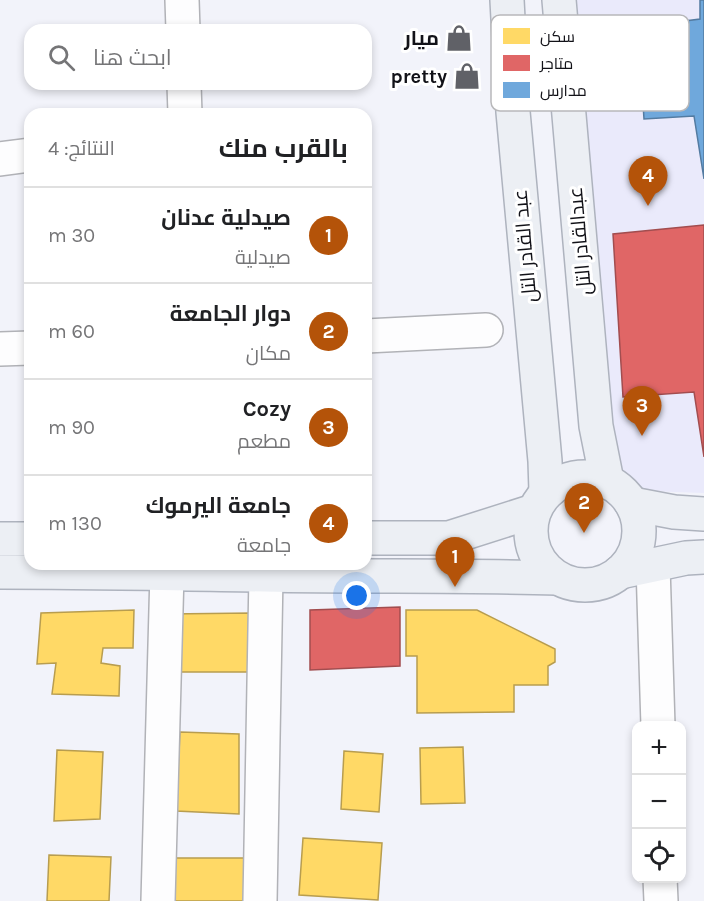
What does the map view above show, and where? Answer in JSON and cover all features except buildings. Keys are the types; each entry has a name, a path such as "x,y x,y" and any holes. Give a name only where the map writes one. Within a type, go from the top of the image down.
{"main road":[{"name":"عبد القادر التل","path":"507,0 508,15"},
{"name":"عبدالقادر التل","path":"559,0 560,15"},
{"name":"عبد القادر التل","path":"513,111 544,449 540,502"},
{"name":"عبدالقادر التل","path":"569,111 596,426 607,481"},
{"path":"591,476 607,481 621,490 632,504 638,522 638,540 632,558 620,572 606,581 589,585 572,584 557,578 536,556 531,542 530,526 540,502 559,482 575,477 591,476"},
{"path":"372,538 449,538 540,502"},
{"path":"632,504 674,512 704,514"},
{"path":"0,539 24,539"},
{"path":"620,572 686,558 704,557"},
{"path":"0,572 557,578"}],"street":[{"path":"182,0 183,24"},
{"path":"184,90 185,108"},
{"path":"0,159 24,156"},
{"path":"372,336 486,330"},
{"path":"0,349 24,348"},
{"path":"653,566 658,721"},
{"path":"158,901 167,573"},
{"path":"260,901 266,575"},
{"path":"660,883 661,901"}],"shaded area":[{"path":"577,0 704,0 704,493 646,491 614,471 606,411 585,111 689,111 689,15 578,15"}],"place":[{"name":"ميار","path":"459,38"},
{"name":"pretty","path":"467,76"},
{"name":"جامعة اليرموك","path":"648,206"},
{"name":"Cozy","path":"642,436"},
{"name":"دوار الجامعة","path":"584,533"},
{"name":"صيدلية عدنان","path":"455,587"}]}
